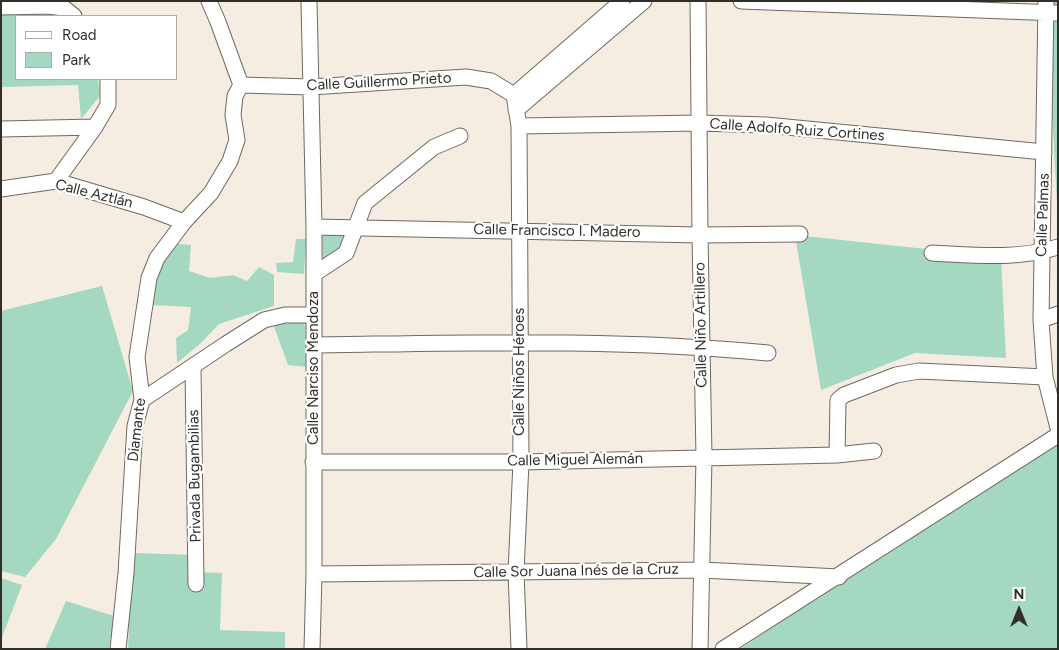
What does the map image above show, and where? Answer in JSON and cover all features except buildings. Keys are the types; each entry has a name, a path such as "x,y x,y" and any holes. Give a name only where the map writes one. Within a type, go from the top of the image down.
{"street":[{"path":"209,1 241,85"},
{"name":"Calle Narciso Mendoza","path":"309,1 314,227 314,574 312,649"},
{"path":"515,102 622,1"},
{"path":"515,102 644,1"},
{"name":"Calle Niño Artillero","path":"698,1 701,347 704,458 700,649"},
{"path":"741,1 1050,9"},
{"path":"1,8 32,4 64,8 73,15"},
{"name":"Calle Palmas","path":"1050,9 1041,252 1041,320 1045,377 1058,428"},
{"name":"Calle Guillermo Prieto","path":"241,85 311,87 466,77 491,81 515,102"},
{"path":"56,181 95,127 108,105 108,80"},
{"name":"Diamante","path":"118,649 126,574 135,426 142,400 137,357 149,278 157,258 184,222 211,193 230,161 237,140 233,115 235,96 241,85"},
{"name":"Calle Niños Héroes","path":"515,102 519,126 521,462 516,572 519,649"},
{"name":"Calle Adolfo Ruiz Cortines","path":"519,126 699,123 766,125 1044,152"},
{"path":"1,129 95,127"},
{"path":"314,274 346,253 354,237 355,227 365,203 434,147 460,136"},
{"name":"Calle Aztlán","path":"1,189 56,181 144,206 184,222"},
{"name":"Calle Francisco I. Madero","path":"314,227 700,235 800,234"},
{"path":"932,253 987,256 1041,252 1058,247"},
{"path":"1041,320 1058,314"},
{"path":"142,400 264,320 285,315 314,315"},
{"path":"314,345 520,342 701,347 768,353"},
{"name":"Privada Bugambilias","path":"194,367 196,584"},
{"path":"837,455 838,400 888,379 919,371 1045,377"},
{"path":"723,649 1058,435"},
{"name":"Calle Miguel Alemán","path":"313,462 521,462 837,455 874,451"},
{"name":"Calle Sor Juana Inés de la Cruz","path":"314,574 702,570 838,576"}],"green space":[{"path":"1046,1 1058,1 1057,203"},
{"path":"61,11 66,15 15,15 15,80 98,80 100,96 81,119 78,85 1,87 1,15"},
{"path":"322,229 350,232 344,251 323,265"},
{"path":"795,235 1001,257 1006,358 915,353 821,390"},
{"path":"296,239 306,239 304,274 277,272 276,263 293,262"},
{"path":"166,243 191,245 189,271 210,278 233,275 247,281 259,267 274,275 274,306 219,324 201,343 177,363 176,338 188,330 191,307 151,305"},
{"path":"102,286 133,391 56,539 25,577 1,571 1,311"},
{"path":"304,315 308,367 288,365 273,324"},
{"path":"1058,435 1058,649 740,649"},
{"path":"132,553 197,555 196,572 222,573 220,630 285,632 285,649 128,649"},
{"path":"1,578 22,585 1,640"},
{"path":"66,601 114,616 109,649 45,649"}]}
